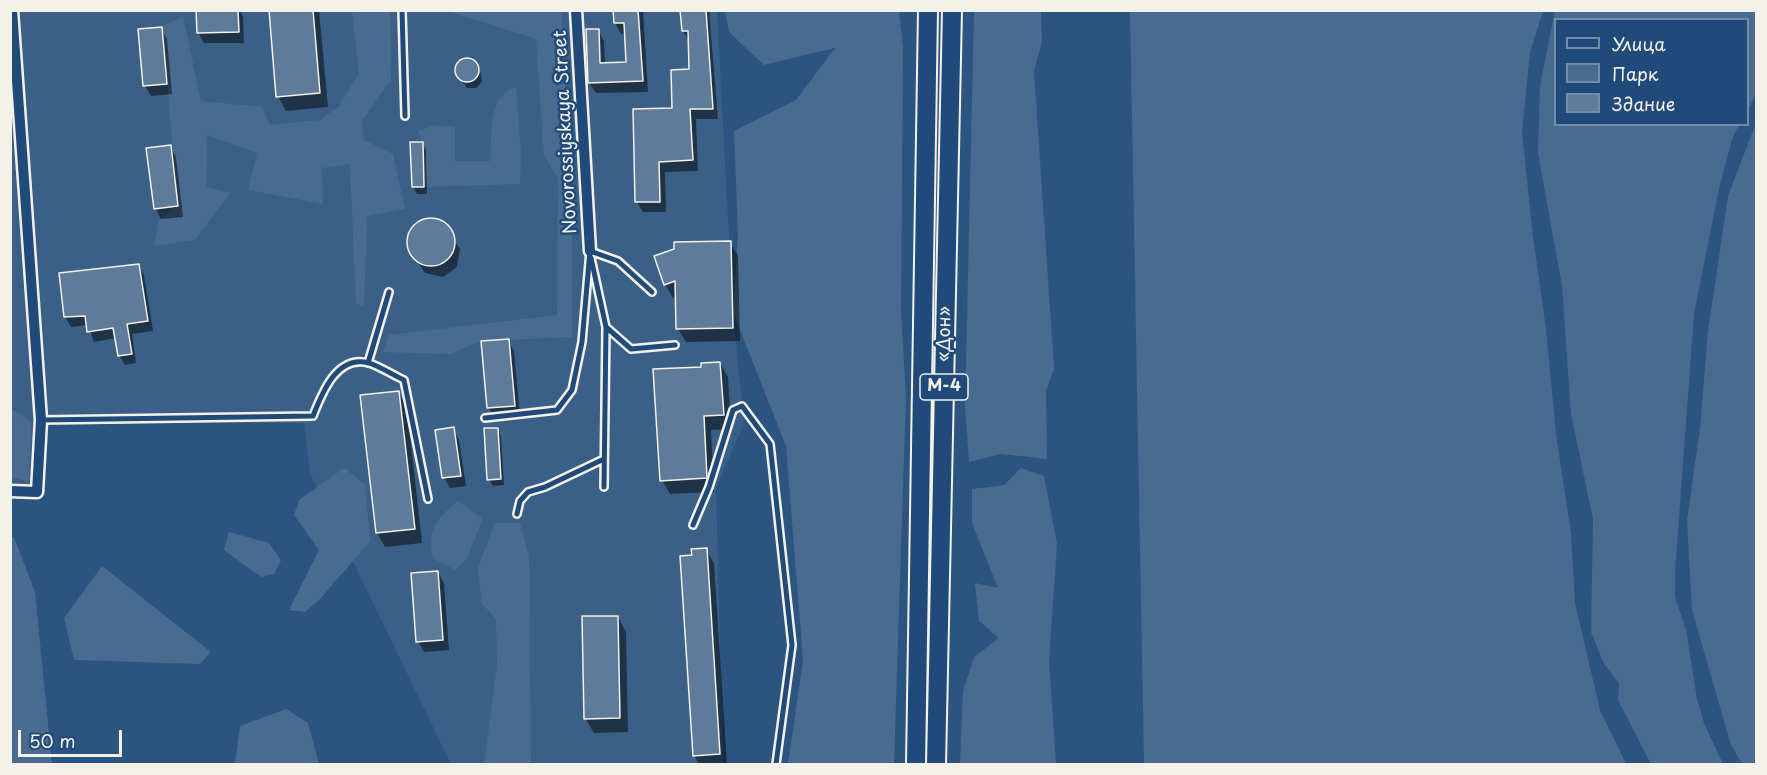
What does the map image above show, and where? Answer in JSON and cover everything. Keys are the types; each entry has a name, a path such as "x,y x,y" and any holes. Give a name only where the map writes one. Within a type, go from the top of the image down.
{"highway":[{"name":"«Дон»","path":"916,765 928,10"},
{"name":"«Дон»","path":"936,765 952,10"}],"street":[{"path":"10,491 38,492 41,420 12,10"},
{"name":"Novorossiyskaya Street","path":"576,10 590,251"}],"lane":[{"path":"402,10 405,116"},
{"path":"590,251 618,261 652,292"},
{"path":"590,251 606,327 604,487"},
{"path":"485,418 557,410 572,390 582,342 590,251"},
{"path":"368,363 389,292"},
{"path":"606,327 631,349 675,345"},
{"path":"41,420 313,416 326,385 346,365 368,363 404,380 428,499"},
{"path":"693,525 709,487 733,410 742,406 770,444 792,645 776,765"},
{"path":"518,514 520,501 528,492 545,487 604,459"}],"shaded area":[{"path":"10,11 717,11 733,312 744,424 716,487 723,764 451,764 310,473 304,423 38,423 36,484 13,485 10,482"}],"green space":[{"path":"352,11 390,11 391,80 362,121 364,140 393,154 405,209 367,216 364,306 356,303 350,164 322,168 323,204 248,190 257,153 207,135 206,187 230,193 195,240 154,246 159,220 178,206 162,27 183,16 201,101 262,107 270,125 320,120 339,106 359,73"},
{"path":"448,11 561,11 572,210 572,337 481,341 450,354 383,352 389,335 557,315 558,179 544,155 536,39"},
{"path":"725,11 899,11 903,48 901,312 906,396 894,764 788,764 803,660 786,446 733,312 738,237 734,131 796,100 835,48 764,65 729,32"},
{"path":"974,11 1041,11 1042,42 1034,71 1054,368 1046,391 1047,459 1001,454 969,462 965,408"},
{"path":"1130,11 1543,11 1530,52 1522,132 1533,237 1546,329 1556,434 1571,533 1575,603 1600,710 1626,764 1144,764"},
{"path":"1555,11 1756,11 1756,94 1749,107 1749,18 1554,18 1554,126 1738,126 1732,139 1719,189 1694,314 1675,572 1675,597 1686,630 1697,699 1704,723 1723,764 1651,764 1618,700 1619,683 1604,664 1591,632 1593,519 1571,414 1562,286 1538,153 1540,86"},
{"path":"516,87 521,154 520,184 424,187 423,142 418,131 436,125 455,127 455,161 490,161 495,108 506,92"},
{"path":"1756,123 1756,764 1742,764 1731,745 1692,610 1687,520 1700,428 1708,331 1728,196"},
{"path":"10,408 31,422 29,482 11,477"},
{"path":"344,468 365,484 370,541 321,598 305,612 289,610 319,550 294,515 299,500"},
{"path":"1021,468 1044,476 1057,544 1049,661 1056,764 960,764 963,691 974,657 999,638 979,621 975,583 998,588 972,523 972,489 1004,485"},
{"path":"458,501 483,518 467,558 455,570 433,558 431,539 438,520"},
{"path":"495,523 520,523 529,556 531,764 484,764 497,666 496,619 482,604 478,568"},
{"path":"229,532 269,543 281,560 274,574 261,577 224,550"},
{"path":"14,537 35,592 52,764 11,764 10,538"},
{"path":"102,566 211,652 200,664 74,660 64,618"},
{"path":"286,709 308,723 319,764 235,764 240,726"}],"building":[{"path":"196,10 238,10 239,32 197,33"},
{"path":"269,10 313,10 320,93 276,97"},
{"path":"613,10 638,10 643,81 588,83 586,29 599,29 600,63 626,62 624,23 614,23"},
{"path":"680,10 706,10 713,109 690,109 693,160 659,162 660,202 635,202 633,109 672,108 671,70 689,69 688,31 682,31"},
{"path":"162,27 167,84 143,86 138,29"},
{"path":"467,58 476,61 479,70 476,79 467,82 458,79 455,70 458,61"},
{"path":"410,142 423,142 424,187 412,187"},
{"path":"171,145 178,206 154,209 146,148"},
{"path":"426,218 436,218 451,228 455,242 454,251 445,262 436,266 426,266 411,256 407,247 407,237 417,222"},
{"path":"731,241 733,328 676,329 675,281 664,285 654,256 674,249 674,242"},
{"path":"139,264 148,321 127,324 132,354 118,356 113,328 87,332 85,316 64,317 59,273"},
{"path":"509,339 515,406 487,408 481,341"},
{"path":"720,362 724,415 704,416 707,478 660,481 653,369 701,367 701,363"},
{"path":"399,391 415,529 376,533 360,395"},
{"path":"454,427 461,476 442,478 435,430"},
{"path":"484,428 498,428 501,479 487,480"},
{"path":"707,548 720,754 693,756 680,556 692,555 691,549"},
{"path":"438,571 443,640 416,642 411,573"},
{"path":"582,616 618,616 620,718 584,719"}]}
